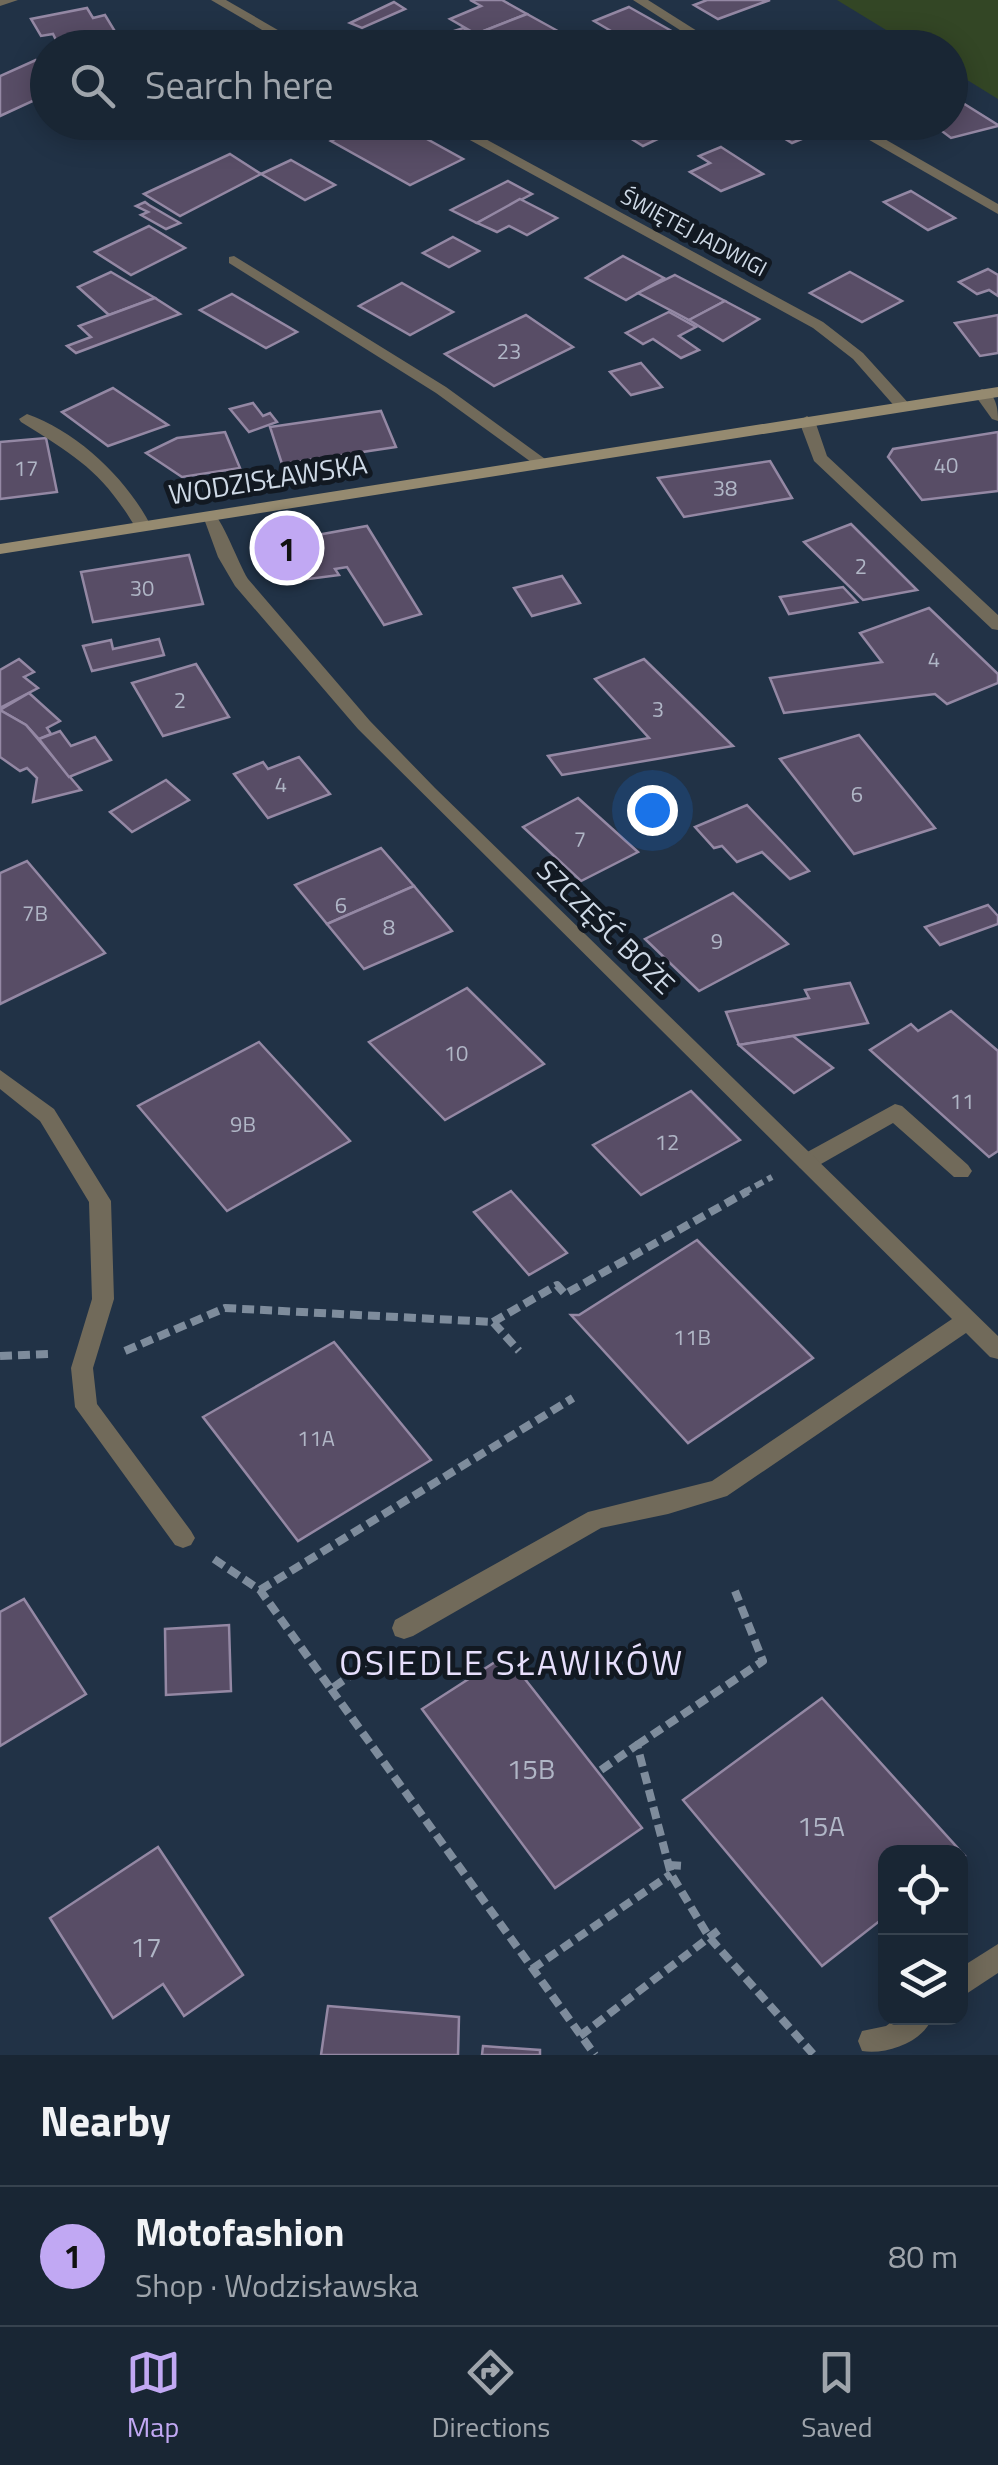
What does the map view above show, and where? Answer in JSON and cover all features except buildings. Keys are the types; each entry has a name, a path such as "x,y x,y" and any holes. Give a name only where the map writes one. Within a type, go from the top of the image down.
{"street":[{"path":"0,2 12,0"},
{"path":"217,0 271,30"},
{"path":"639,0 688,30"},
{"name":"ŚWIĘTEJ JADWIGI","path":"476,140 818,325 858,356 903,406"},
{"path":"876,140 998,210"},
{"path":"234,260 441,390 544,464"},
{"path":"990,393 998,416"},
{"name":"WODZISŁAWSKA","path":"0,548 990,393"},
{"path":"27,419 91,458 132,500 143,526"},
{"path":"807,421 820,458 998,625"},
{"name":"SZCZĘŚĆ BOŻE","path":"211,516 226,558 241,582 364,725 998,1350"},
{"path":"0,1078 47,1116 100,1201 103,1299 82,1368 86,1407 184,1538"},
{"path":"805,1160 895,1112 961,1171"},
{"path":"404,1628 596,1519 720,1489 968,1320"},
{"path":"968,1979 998,1958"},
{"path":"872,2040 891,2040 910,2025"}],"path":[{"path":"82,1368 224,1308 493,1322 556,1285 565,1294 805,1160"},
{"path":"493,1322 518,1351"},
{"path":"260,1590 573,1398"},
{"path":"184,1538 260,1590 595,2055"},
{"path":"601,1770 763,1661 735,1591"},
{"path":"331,1689 376,1659 404,1628"},
{"path":"637,1746 670,1870 709,1937 814,2054"},
{"path":"532,1969 670,1870 685,1866"},
{"path":"580,2036 719,1930"}],"green space":[{"path":"837,0 998,0 998,99 968,80 968,30 886,30"}],"place":[{"name":"Motofashion","path":"287,548"}],"district":[{"name":"OSIEDLE SŁAWIKÓW","path":"512,1663"}]}
